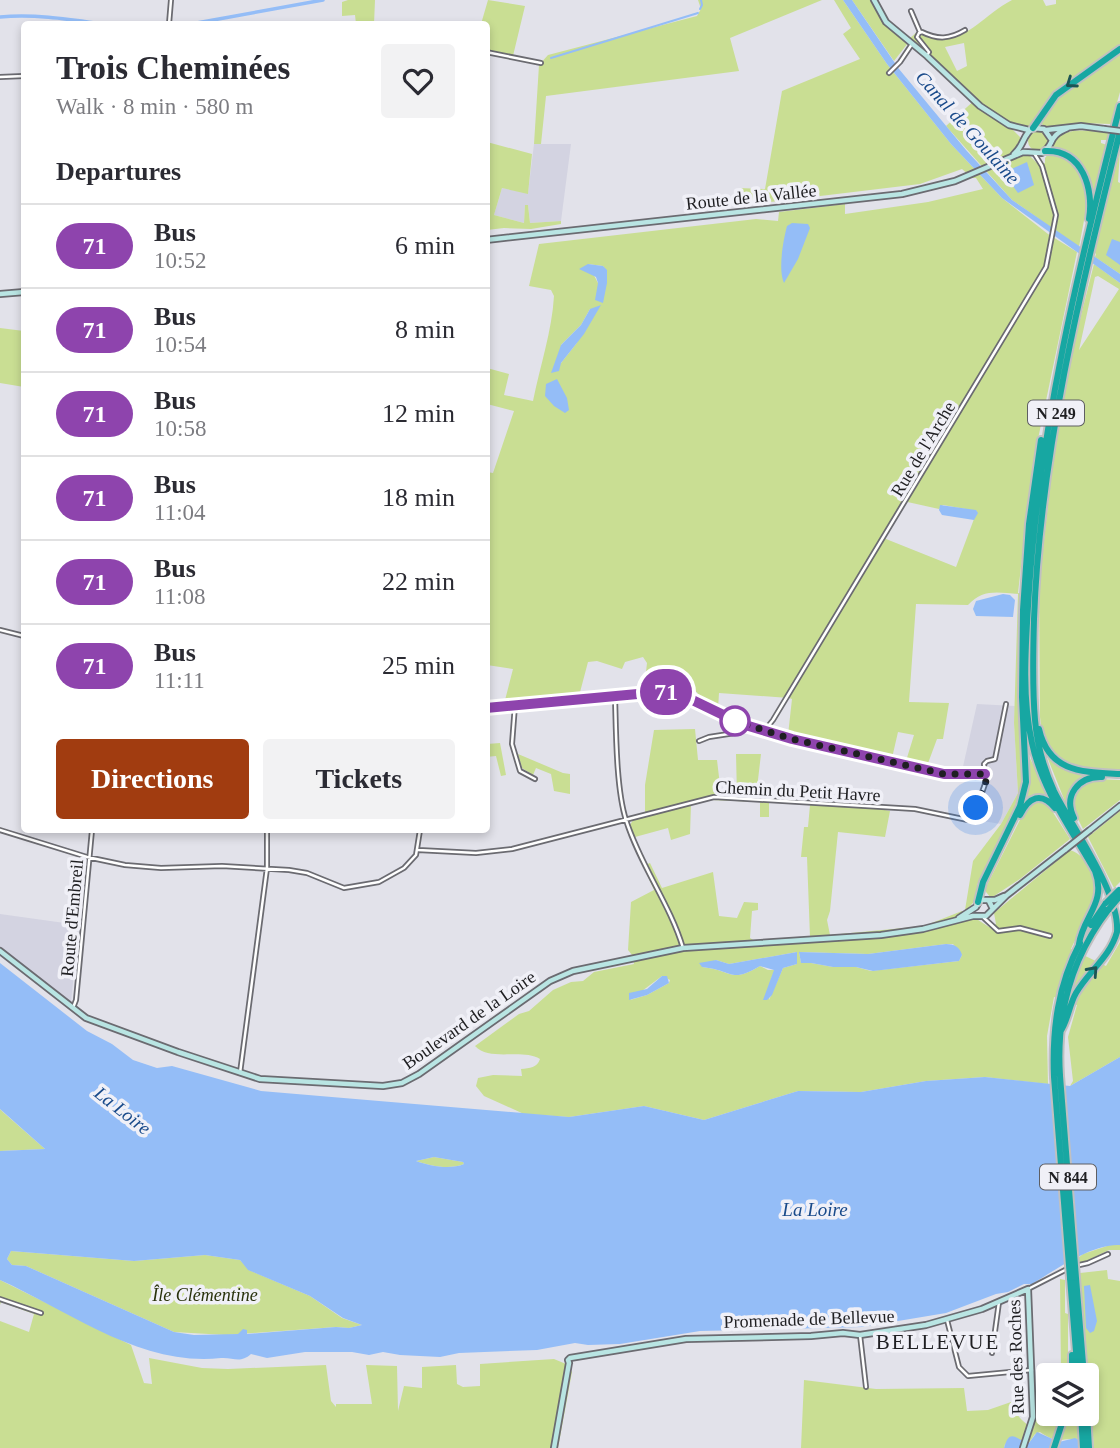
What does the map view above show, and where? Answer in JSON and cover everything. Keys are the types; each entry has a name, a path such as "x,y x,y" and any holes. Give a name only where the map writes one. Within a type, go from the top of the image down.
{"highway":[{"path":"1031,129 1056,95 1120,49"},
{"name":"N 249","path":"1085,937 1099,886 1095,871 1048,774 1037,739 1034,702 1035,598 1045,490 1063,376 1120,106"},
{"name":"N 249","path":"1088,251 1120,131"},
{"path":"1045,152 1056,152 1072,161 1088,183 1091,199 1088,251"},
{"name":"N 249","path":"1060,1031 1064,1005 1107,955 1116,936 1119,916 1116,899 1042,777 1032,745 1027,714 1032,548 1043,456 1055,381 1086,262"},
{"path":"977,904 982,885 1018,809 1025,787 1022,660 1025,569 1035,470 1055,381"},
{"path":"1034,702 1044,743 1058,761 1078,771 1120,776"},
{"path":"1083,845 1070,811 1073,790 1083,780 1091,777 1120,776"},
{"path":"988,900 984,894 986,884 1024,807 1031,799 1041,797 1051,803 1083,845"},
{"name":"N 844","path":"1064,1005 1067,972 1079,944 1120,891"},
{"name":"N 844","path":"1083,1363 1073,1278 1054,1034 1085,937"},
{"name":"N 844","path":"1057,1077 1060,1031"},
{"name":"N 844","path":"1073,1278 1077,1363"},
{"path":"1072,1363 1073,1315"},
{"path":"1054,1448 1061,1426"},
{"path":"1082,1426 1083,1448"},
{"path":"1088,1426 1089,1448"}],"main road":[{"path":"874,0 883,19 977,104 1009,125 1032,153"},
{"path":"1009,125 1046,130 1068,128 1120,131"},
{"path":"1012,156 1045,152 1056,133 1068,128"},
{"path":"1012,156 1031,129"},
{"path":"1046,130 1051,140"},
{"name":"Route de la Vallée","path":"490,240 902,194 936,187 1012,156"},
{"path":"0,294 21,292"},
{"path":"991,912 1007,895 1120,806"},
{"name":"Boulevard de la Loire","path":"942,925 959,918 977,904 1007,895"},
{"path":"988,900 991,912"},
{"path":"977,904 981,915"},
{"name":"Boulevard de la Loire","path":"0,951 73,1009 107,1027 240,1074 281,1082 371,1086 397,1084 419,1074 561,975 683,948 881,935 942,925 991,912"},
{"name":"Promenade de Bellevue","path":"554,1448 569,1370 572,1361 582,1357 686,1339 843,1333 860,1335 905,1329 947,1319 999,1302 1028,1289"},
{"name":"Rue des Roches","path":"1023,1448 1032,1425 1028,1289"}],"street":[{"path":"169,21 171,0"},
{"path":"911,11 920,32 933,37 949,38 965,30"},
{"path":"920,32 917,37 927,48 927,56"},
{"path":"890,73 912,44"},
{"path":"490,53 541,63"},
{"path":"0,77 21,76"},
{"name":"Rue de l'Arche","path":"1042,166 1045,152"},
{"name":"Rue de l'Arche","path":"765,730 1046,267 1055,211 1042,166 1032,153"},
{"path":"0,630 21,635"},
{"path":"490,708 670,691 742,724 792,739 944,774 985,774"},
{"path":"615,696 626,820 683,948"},
{"name":"Chemin du Petit Havre","path":"418,850 491,852 539,843 698,800 724,797 915,809 966,821 975,813 986,781 985,762 995,759 1006,704"},
{"path":"515,705 512,744 520,771 535,779"},
{"path":"699,741 735,733 742,724"},
{"path":"0,830 90,858 141,867 207,865 307,873 344,888 366,886 396,874 410,863 418,850 419,833"},
{"name":"Route d'Embreil","path":"73,1009 92,833"},
{"path":"240,1074 267,869 267,833"},
{"path":"991,912 994,927"},
{"path":"981,915 1001,932 1020,928 1050,936"},
{"name":"Promenade de Bellevue","path":"1028,1289 1073,1266 1108,1254"},
{"path":"0,1299 41,1313"},
{"path":"992,1353 999,1302"},
{"path":"947,1319 959,1367 968,1376 1032,1370"},
{"path":"860,1335 866,1387"}],"shaded area":[{"path":"534,144 571,144 561,221 530,223 528,205 525,206 524,223 494,215 502,188 528,193"},
{"path":"977,704 1015,706 1018,793 1001,824 963,818 964,798 974,800 985,778 980,771 962,771"},
{"path":"0,914 79,925 70,1003 0,948"}],"green space":[{"path":"375,0 374,21 356,21 355,15 342,16 342,2"},
{"path":"488,0 525,6 512,60 490,55 490,21 482,21"},
{"path":"698,0 822,0 730,38 739,71 546,96 541,144 534,144 539,65 548,55 697,16 701,9"},
{"path":"834,0 843,0 887,64 951,144 1002,198 1048,234 1077,252 1033,463 1018,593 1021,593 1021,789 977,885 975,900 965,910 973,861 1001,824 1018,793 1014,723 1018,594 984,594 968,605 916,604 909,702 949,703 943,739 937,739 927,766 906,761 914,735 898,732 892,758 841,749 788,735 792,699 789,698 719,693 718,709 699,699 697,692 681,692 678,688 644,690 647,663 643,657 625,662 622,669 597,661 588,662 579,696 504,704 513,669 490,665 490,472 493,473 514,411 490,405 490,369 509,374 504,395 533,401 554,296 551,290 529,286 539,244 756,219 778,221 779,212 845,204 845,214 928,202 983,189 976,178 972,178 962,169 920,184 737,206 739,188 765,189 782,91 860,59 843,34 851,28","holes":["588,264 603,266 607,272 607,283 598,283","590,309 595,309 576,344 561,363 561,345 581,325","903,501 939,509 943,505 977,511 956,567 881,537"]},
{"path":"852,0 872,0 882,20 908,43 894,61"},
{"path":"1012,0 1043,0 1046,6 1056,4 1056,0 1120,0 1120,92 1111,124 1079,123 1048,128 1037,121 1026,126 1013,125 1012,129 1022,143 1012,152 1015,157 1029,155 1039,165 1045,163 1056,137 1062,134 1082,130 1109,133 1108,140 1101,140 1101,143 1107,145 1094,199 1088,199 1079,247 1012,200 946,126 977,98 910,38 917,32 933,37 958,36","holes":["964,43 967,66 957,71 945,47"]},
{"path":"1034,131 1042,131 1048,141 1042,151 1034,151 1028,145 1028,137"},
{"path":"490,143 532,154 528,194 502,188 494,215 524,223 525,205 528,205 530,223 561,221 561,224 531,229 490,230"},
{"path":"1120,151 1120,274 1095,257 1094,252"},
{"path":"1094,264 1120,283 1120,770 1097,769 1096,779 1120,780 1120,800 1083,829 1072,807 1066,804 1044,749 1040,717 1039,586 1054,450 1074,343","holes":["1098,276 1119,289 1079,350 1095,277"]},
{"path":"0,328 21,331 21,386 0,383"},
{"path":"695,729 698,760 717,760 721,794 737,796 736,754 761,754 756,797 769,799 769,817 760,817 760,802 711,800 691,804 690,834 671,840 668,828 635,837 630,825 633,820 645,815 645,785 654,730"},
{"path":"500,743 506,775 501,776 496,756 490,757 490,744"},
{"path":"518,754 570,774 570,794 554,791 551,774 536,768 533,775 522,768"},
{"path":"1028,754 1049,798 1047,803 1070,839 1020,879 991,898 986,887 1024,812"},
{"path":"810,805 869,807 890,811 885,837 838,832 827,920 830,935 924,926 962,911 967,920 975,918 989,927 996,924 994,913 1070,850 1080,855 1090,869 1095,890 1090,910 1071,949 1106,966 1120,942 1120,1057 1070,1086 1073,1081 1068,1037 1077,1005 1054,997 1047,1036 1048,1084 985,1077 926,1081 861,1092 798,1091 704,1120 644,1106 569,1117 524,1114 484,1096 476,1086 478,1078 493,1075 522,1076 521,1069 535,1066 540,1059 533,1056 489,1053 475,1046 519,1014 529,1011 553,990 571,982 583,981 594,972 634,964 628,950 631,902 654,890 643,866 650,863 662,888 713,872 719,916 737,918 744,902 758,903 758,910 752,911 750,938 755,941 810,937 807,857 801,857 804,827 808,827","holes":["953,944 962,955 959,961 871,971 856,967 801,963 799,952 868,954","797,952 797,964 783,968 769,1000 771,979 775,970 760,966 736,975 702,967 716,960 729,964","662,976 670,980 647,995 630,1000"]},
{"path":"1120,811 1120,882 1114,888 1088,837"},
{"path":"0,1109 4,1113 45,1149 0,1151"},
{"path":"434,1157 464,1164 440,1167 416,1161"},
{"path":"1113,1244 1120,1245 1120,1250 1109,1250 1080,1264 1078,1258 1083,1254"},
{"name":"Île Clémentine","path":"11,1251 134,1261 205,1255 240,1260 249,1270 310,1296 342,1318 362,1325 226,1335 174,1332 26,1266 12,1265 7,1259"},
{"path":"1107,1270 1108,1279 1120,1281 1120,1448 1094,1448 1092,1426 1099,1426 1099,1363 1087,1363 1080,1273"},
{"path":"1060,1279 1065,1280 1065,1313 1068,1314 1068,1363 1061,1363"},
{"path":"0,1280 131,1345 144,1383 152,1384 149,1358 202,1368 326,1365 331,1401 336,1407 336,1404 372,1404 366,1365 397,1366 398,1411 404,1386 422,1388 422,1367 456,1365 457,1384 463,1387 480,1386 480,1364 554,1359 566,1364 572,1372 558,1448 0,1448 0,1321 29,1332 34,1314 1,1302 0,1305"},
{"path":"804,1380 876,1389 964,1388 967,1411 988,1410 1011,1402 1026,1424 1034,1428 1036,1397 1036,1426 1078,1426 1079,1440 1057,1440 1040,1432 1035,1434 1029,1443 1021,1440 1005,1444 1004,1448 801,1448"}],"water":[{"path":"843,0 852,0 899,69 966,150 1012,200 1120,274 1120,283 1002,198 951,144 887,64"},
{"path":"1027,162 1034,185 1018,193 1004,174"},
{"path":"792,223 808,224 810,228 798,259 784,283 781,271 783,247 787,226"},
{"path":"1112,239 1120,242 1120,265 1106,255"},
{"path":"588,264 603,266 607,270 603,303 595,300 598,283 596,277 579,269"},
{"path":"601,305 584,334 561,363 559,371 551,373 561,345 581,325 590,309"},
{"path":"557,379 567,398 569,410 565,413 545,396 546,384"},
{"path":"940,505 976,510 978,513 974,520 942,515"},
{"path":"1003,594 1010,595 1015,600 1013,617 976,616 973,609 976,601"},
{"path":"954,945 960,950 962,955 959,961 873,971 801,963 799,952 868,954"},
{"path":"797,952 797,964 783,968 772,995 767,1000 763,1000 774,970 760,966 737,975 702,967 699,963 716,960 729,964"},
{"name":"La Loire","path":"0,963 87,1031 112,1044 133,1060 157,1068 172,1066 261,1091 569,1117 644,1106 704,1120 798,1091 861,1092 926,1081 985,1077 1070,1086 1120,1057 1120,1245 1098,1248 1032,1284 1024,1284 946,1313 862,1327 700,1331 620,1344 575,1343 537,1350 459,1353 440,1357 383,1352 369,1355 352,1352 305,1352 267,1358 251,1354 240,1359 191,1359 162,1354 106,1334 0,1280 0,1151 45,1149 0,1109","holes":["434,1157 463,1162 464,1164 440,1167 416,1161","11,1251 134,1261 205,1255 240,1260 248,1270 310,1296 343,1318 362,1325 247,1334 247,1330 243,1329 238,1334 194,1335 174,1332 26,1266 12,1265 7,1259"]},
{"path":"662,976 667,976 669,983 647,995 629,1000 629,993 647,989"},
{"path":"1090,1285 1097,1321 1094,1331 1090,1333 1086,1328 1084,1286"},
{"path":"1037,1432 1059,1442 1075,1438 1094,1448 1004,1448 1011,1436 1029,1443"}],"waterway":[{"path":"208,21 323,0"},
{"path":"700,9 701,0"},
{"path":"551,58 698,13"},
{"path":"0,17 79,21"}],"bus line":[{"name":"71","path":"490,708 670,691 742,724 772,734 944,774 985,774"}],"district":[{"name":"BELLEVUE","path":"938,1342"}],"route":[{"path":"735,721 772,734 944,774 985,774 986,781 976,808"}],"water label":[{"name":"Canal de Goulaine","path":"968,127"}]}
